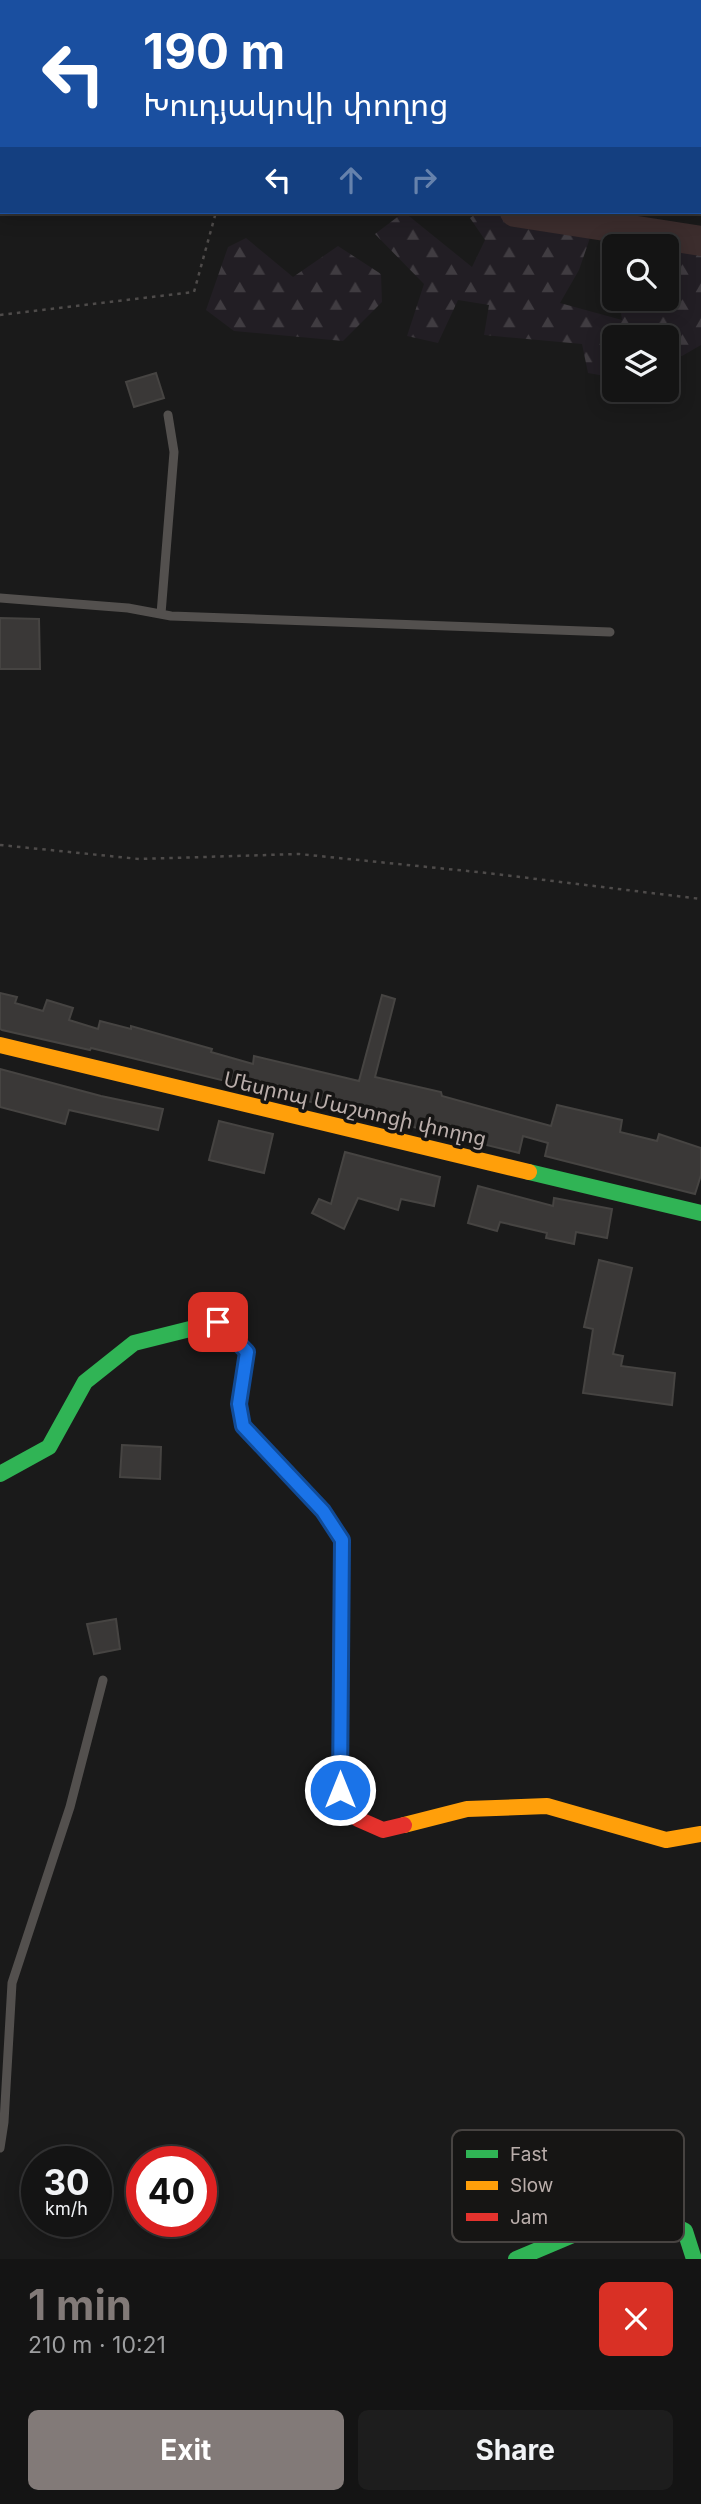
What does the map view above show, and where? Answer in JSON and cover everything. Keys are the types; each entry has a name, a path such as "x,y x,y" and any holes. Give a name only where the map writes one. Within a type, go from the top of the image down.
{"street":[{"name":"Մեսրոպ Մաշտոցի փողոց","path":"0,1045 701,1213"},
{"path":"0,1474 49,1447 86,1382 134,1343 218,1322 247,1352 239,1404 243,1426 323,1511 342,1540 340,1790 358,1819 383,1829 467,1809 547,1806 666,1840 701,1834"},
{"path":"684,2231 694,2259"},
{"path":"516,2259 556,2242"}],"lane":[{"path":"161,614 174,452 168,415"},
{"path":"0,598 114,607 161,614 610,632"},
{"path":"0,2148 4,2122 12,1983 70,1807 103,1680"}],"path":[{"path":"0,314 194,292 215,214"},
{"path":"0,845 139,859 299,853 701,899"}],"green space":[{"path":"401,214 406,214 472,267 485,240 470,218 475,214 503,214 592,232 579,270 560,303 622,320 621,311 679,311 679,251 701,254 701,345 679,356 679,325 602,325 602,375 588,373 582,344 484,335 489,305 458,300 438,343 407,336 424,284 375,234"},
{"path":"246,238 293,277 338,246 381,274 382,302 343,341 234,331 206,310 228,247"}],"building":[{"path":"156,373 164,398 134,407 126,382"},
{"path":"0,618 39,619 40,669 0,669"},
{"path":"0,993 17,997 15,1003 43,1011 47,1000 73,1008 69,1020 98,1029 100,1021 131,1029 131,1026 212,1049 211,1052 253,1064 254,1056 359,1081 382,995 395,999 375,1077 441,1092 442,1096 551,1126 557,1105 622,1120 620,1132 657,1141 659,1134 701,1148 701,1175 695,1194 545,1156 548,1143 523,1136 519,1153 91,1048 90,1050 2,1030"},
{"path":"0,1069 101,1096 163,1109 158,1130 69,1110 65,1124 0,1107"},
{"path":"219,1121 273,1134 264,1173 209,1160"},
{"path":"345,1152 440,1177 434,1206 401,1199 398,1210 358,1198 344,1229 312,1213 319,1199 331,1204"},
{"path":"478,1186 553,1206 554,1198 612,1209 607,1238 576,1232 574,1244 546,1238 547,1233 500,1222 497,1231 468,1223"},
{"path":"599,1260 632,1268 613,1354 623,1356 621,1366 675,1373 672,1405 583,1393 593,1329 584,1327"},
{"path":"122,1445 161,1447 160,1479 120,1477"},
{"path":"116,1619 120,1649 94,1654 87,1624"}],"waterway":[{"path":"528,214 701,241"}],"traffic: fast":[{"path":"529,1172 701,1213"},
{"path":"0,1474 49,1447 85,1382 134,1343 218,1322 247,1352 239,1404 243,1426 323,1511 342,1540 341,1603"},
{"path":"684,2230 694,2259"},
{"path":"516,2259 556,2242"}],"traffic: slow":[{"path":"0,1045 529,1172"},
{"path":"404,1825 467,1809 547,1806 666,1840 701,1834"}],"traffic: jam":[{"path":"341,1603 340,1790 358,1819 383,1830 404,1825"}],"route":[{"path":"218,1322 247,1352 239,1404 243,1426 323,1511 342,1540 340,1790"}]}
